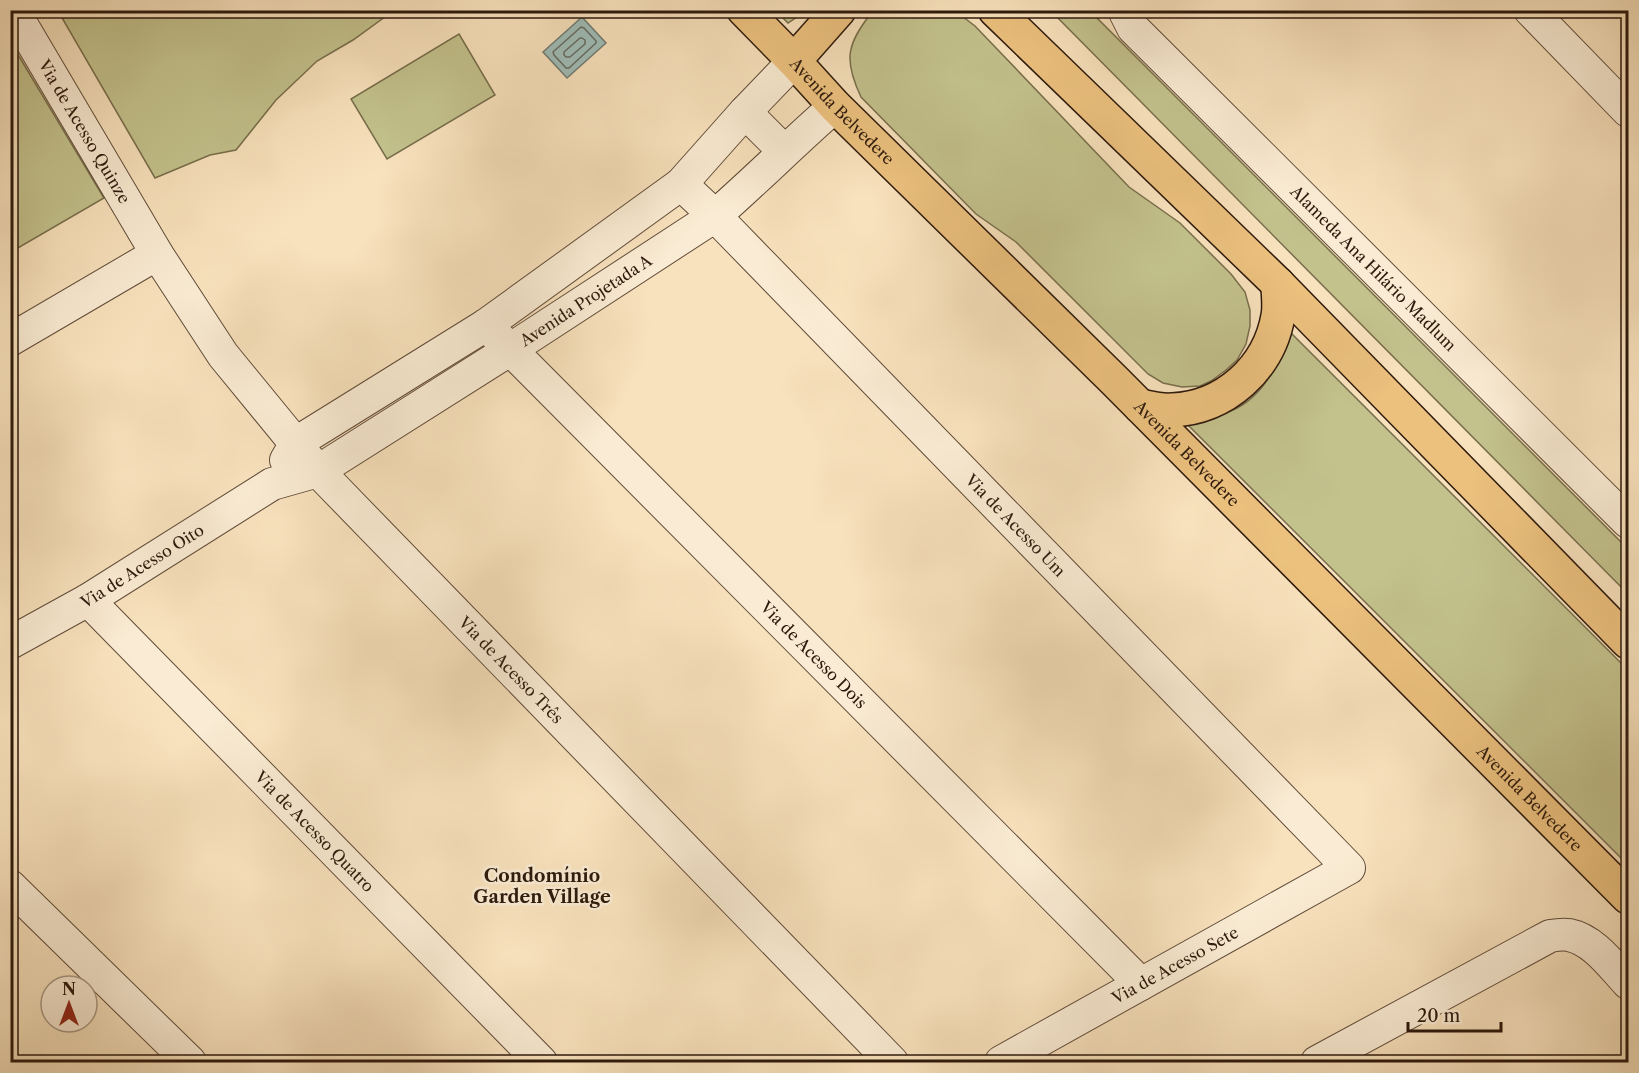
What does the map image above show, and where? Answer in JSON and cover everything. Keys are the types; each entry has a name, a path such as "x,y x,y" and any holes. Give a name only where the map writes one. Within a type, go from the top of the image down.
{"main road":[{"name":"Avenida Belvedere","path":"744,10 835,106 1140,406 1629,897"},
{"path":"794,61 839,10"},
{"path":"995,10 1278,284 1629,642"},
{"path":"1140,406 1171,410 1202,405 1230,392 1253,371 1270,345 1278,315 1278,284"}],"street":[{"name":"Via de Acesso Quinze","path":"12,10 157,254"},
{"name":"Alameda Ana Hilário Madlum","path":"1124,10 1133,28 1629,522"},
{"path":"1530,10 1629,111"},
{"name":"Avenida Projetada A","path":"296,443 486,325 681,184 794,61"},
{"name":"Avenida Projetada A","path":"318,471 715,216 835,106"},
{"path":"745,112 784,151"},
{"name":"Via de Acesso Um","path":"681,184 715,216 1348,868"},
{"path":"10,340 157,254"},
{"name":"Via de Acesso Três","path":"157,254 223,355 318,471 892,1062"},
{"name":"Via de Acesso Dois","path":"486,325 1141,984"},
{"name":"Via de Acesso Oito","path":"272,484 296,443"},
{"name":"Via de Acesso Oito","path":"10,644 88,600 272,484 318,471"},
{"name":"Via de Acesso Quatro","path":"88,600 541,1062"},
{"name":"Via de Acesso Sete","path":"1001,1062 1348,868"},
{"path":"10,886 190,1062"},
{"path":"1317,1062 1550,936 1568,935 1584,940 1629,983"}],"shaded area":[{"path":"875,10 954,10 975,26 1129,187 1180,223 1231,274 1245,292 1250,310 1250,326 1246,344 1237,360 1211,381 1200,386 1182,387 1163,383 1148,374 1016,242 976,214 861,97 852,72 850,52 857,33 872,12"},
{"path":"58,11 393,11 353,40 317,61 276,100 236,150 210,155 155,178"},
{"path":"776,11 806,11 788,23"},
{"path":"1051,11 1090,11 1628,549 1628,594"},
{"path":"459,34 495,95 387,159 351,99"},
{"path":"11,43 104,198 10,252"},
{"path":"1289,331 1628,670 1628,865 1184,421 1225,413 1249,400 1259,391 1274,369"}],"water":[{"path":"582,17 606,43 567,78 543,52"}],"district":[{"name":"Condomínio Garden Village","path":"542,886"}]}
